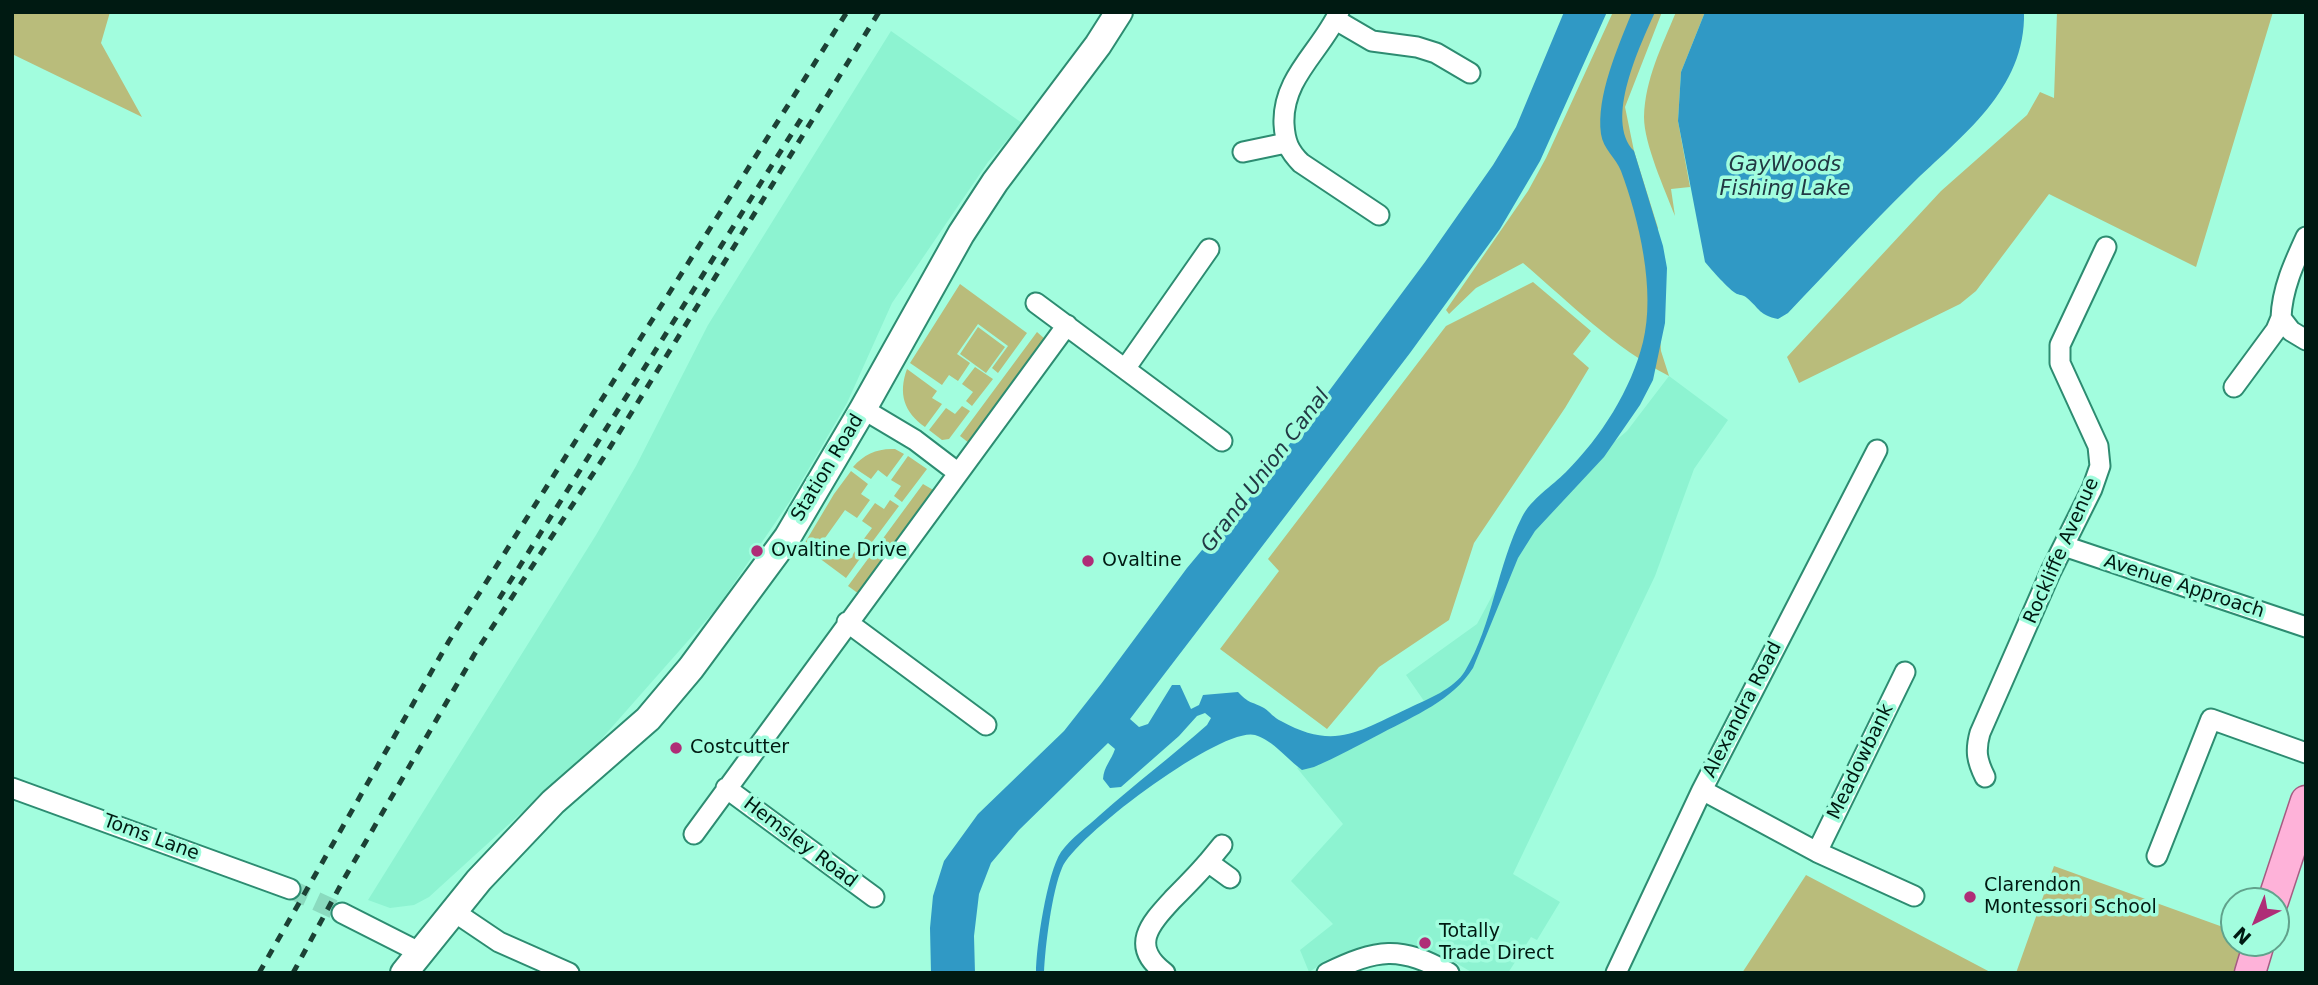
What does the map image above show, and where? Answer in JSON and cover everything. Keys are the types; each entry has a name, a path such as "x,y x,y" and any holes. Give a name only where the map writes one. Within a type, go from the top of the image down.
{"main road":[{"path":"2278,887 2306,801"}],"street":[{"name":"Station Road","path":"411,962 479,880 553,802 648,719 691,668 787,538 961,234 995,182 1098,45 1119,12"},
{"path":"1378,215 1301,163 1291,153 1286,143 1284,107 1292,85 1338,16 1373,41 1417,47 1436,53 1470,73"},
{"path":"1243,152 1286,143"},
{"path":"2234,387 2276,330 2293,263 2306,237"},
{"name":"Rockliffe Avenue","path":"1985,778 1976,752 1980,733 2092,489 2100,466 2101,455 2060,363 2059,354 2060,345 2106,247"},
{"path":"1125,369 1209,249"},
{"path":"1036,303 1222,441"},
{"path":"2280,318 2291,331 2306,340"},
{"path":"694,834 957,472 1067,326"},
{"path":"863,409 915,440 957,472"},
{"name":"Alexandra Road","path":"1616,973 1702,790 1877,450"},
{"name":"Avenue Approach","path":"2064,546 2306,627"},
{"path":"847,622 986,725"},
{"name":"Meadowbank","path":"1817,852 1905,672"},
{"path":"2157,856 2211,719 2306,752"},
{"name":"Toms Lane","path":"12,788 290,889"},
{"name":"Hemsley Road","path":"726,788 874,897"},
{"path":"1702,790 1817,852 1914,897"},
{"path":"1165,973 1154,964 1147,951 1146,937 1151,923 1222,845"},
{"path":"1208,862 1230,878"},
{"path":"453,911 499,942 569,973"},
{"path":"342,913 411,962"},
{"path":"1327,973 1382,953 1406,953 1427,960 1449,973"}],"shaded area":[{"path":"12,12 110,12 101,43 142,117 12,54"},
{"path":"1613,12 1662,12 1625,107 1634,151 1658,228 1655,259 1661,351 1669,376 1611,338 1523,263 1476,288 1449,314 1446,310 1528,191 1546,158"},
{"path":"1676,12 1705,12 1681,72 1678,121 1690,187 1671,189 1675,216 1651,153 1644,117 1647,89"},
{"path":"2057,12 2273,12 2196,267 2049,194 1976,291 1960,304 1799,383 1787,357 1941,191 2027,115 2040,92 2054,98"},
{"path":"891,31 1022,123 988,162 892,303 847,403 790,501 717,608 597,744 429,897 414,905 390,908 368,900 596,535 636,466 708,325"},
{"path":"1533,282 1591,331 1573,354 1589,368 1474,543 1449,620 1379,667 1327,729 1220,649 1279,571 1268,559 1446,326"},
{"path":"960,284 1027,333 998,373 992,368 1008,346 978,324 957,354 970,363 958,381 949,375 942,385 910,363"},
{"path":"978,327 1005,347 986,373 960,354"},
{"path":"1037,332 1046,340 969,443 960,436"},
{"path":"975,367 993,379 972,406 966,401 973,392 962,384"},
{"path":"907,369 937,391 932,398 942,404 925,427 912,415 905,402 903,386"},
{"path":"1669,376 1728,420 1694,469 1655,576 1513,874 1560,902 1537,940 1531,937 1508,973 1473,973 1415,945 1355,950 1331,958 1309,972 1300,950 1333,924 1291,881 1343,824 1297,768 1424,701 1406,675 1477,624 1542,503 1627,431"},
{"path":"962,406 970,411 949,439 942,440 929,430 946,408 955,414"},
{"path":"895,449 904,454 887,477 878,470 871,479 853,467 872,453"},
{"path":"908,456 927,469 902,502 894,496 901,486 891,480"},
{"path":"851,471 868,484 861,494 870,500 857,518 845,510 825,538 851,557 860,544 867,549 846,578 803,546"},
{"path":"923,484 935,491 859,594 848,586"},
{"path":"890,500 899,506 870,545 863,540 872,528 862,521 875,503 884,509"},
{"path":"2054,866 2220,926 2220,957 2239,957 2234,973 2016,973"},
{"path":"1806,875 1992,973 1742,973"}],"water":[{"path":"1564,12 1607,12 1540,161 1500,229 1410,353 1130,719 1139,727 1148,724 1172,685 1180,685 1191,709 1199,705 1203,695 1238,692 1279,720 1300,730 1317,735 1346,734 1376,724 1432,697 1454,683 1465,671 1482,634 1506,555 1522,517 1536,499 1579,458 1603,428 1623,395 1638,360 1647,322 1644,255 1621,171 1602,139 1600,119 1609,72 1632,12 1655,12 1628,83 1623,121 1626,138 1634,151 1663,246 1667,268 1665,323 1653,380 1640,405 1604,457 1535,531 1518,558 1473,668 1455,689 1432,706 1314,767 1302,770 1274,746 1255,735 1238,737 1213,747 1151,786 1093,832 1062,868 1052,904 1044,973 1036,973 1047,893 1061,852 1079,833 1207,725 1211,718 1205,713 1197,716 1179,736 1121,787 1110,788 1103,779 1115,749 1108,743 1019,830 991,863 979,894 974,936 975,973 931,973 930,928 933,896 944,861 978,814 1064,731 1187,568 1217,532 1236,516 1425,262 1493,165 1516,127"},
{"name":"GayWoods Fishing Lake","path":"1705,12 2024,12 2022,40 2014,65 1987,109 1788,313 1778,319 1763,313 1746,297 1734,292 1705,262 1678,121 1681,72"}],"tunnel":[{"path":"290,889 342,913"}],"railway":[{"path":"259,973 449,641 847,12"},
{"path":"293,973 344,879 474,655 604,457 879,12"},
{"path":"499,599 801,119"}],"place":[{"name":"Ovaltine Drive","path":"757,551"},
{"name":"Ovaltine","path":"1088,561"},
{"name":"Costcutter","path":"676,748"},
{"name":"Clarendon Montessori School","path":"1970,897"},
{"name":"Totally Trade Direct","path":"1425,943"}],"water label":[{"name":"Grand Union Canal","path":"1266,471"}]}
